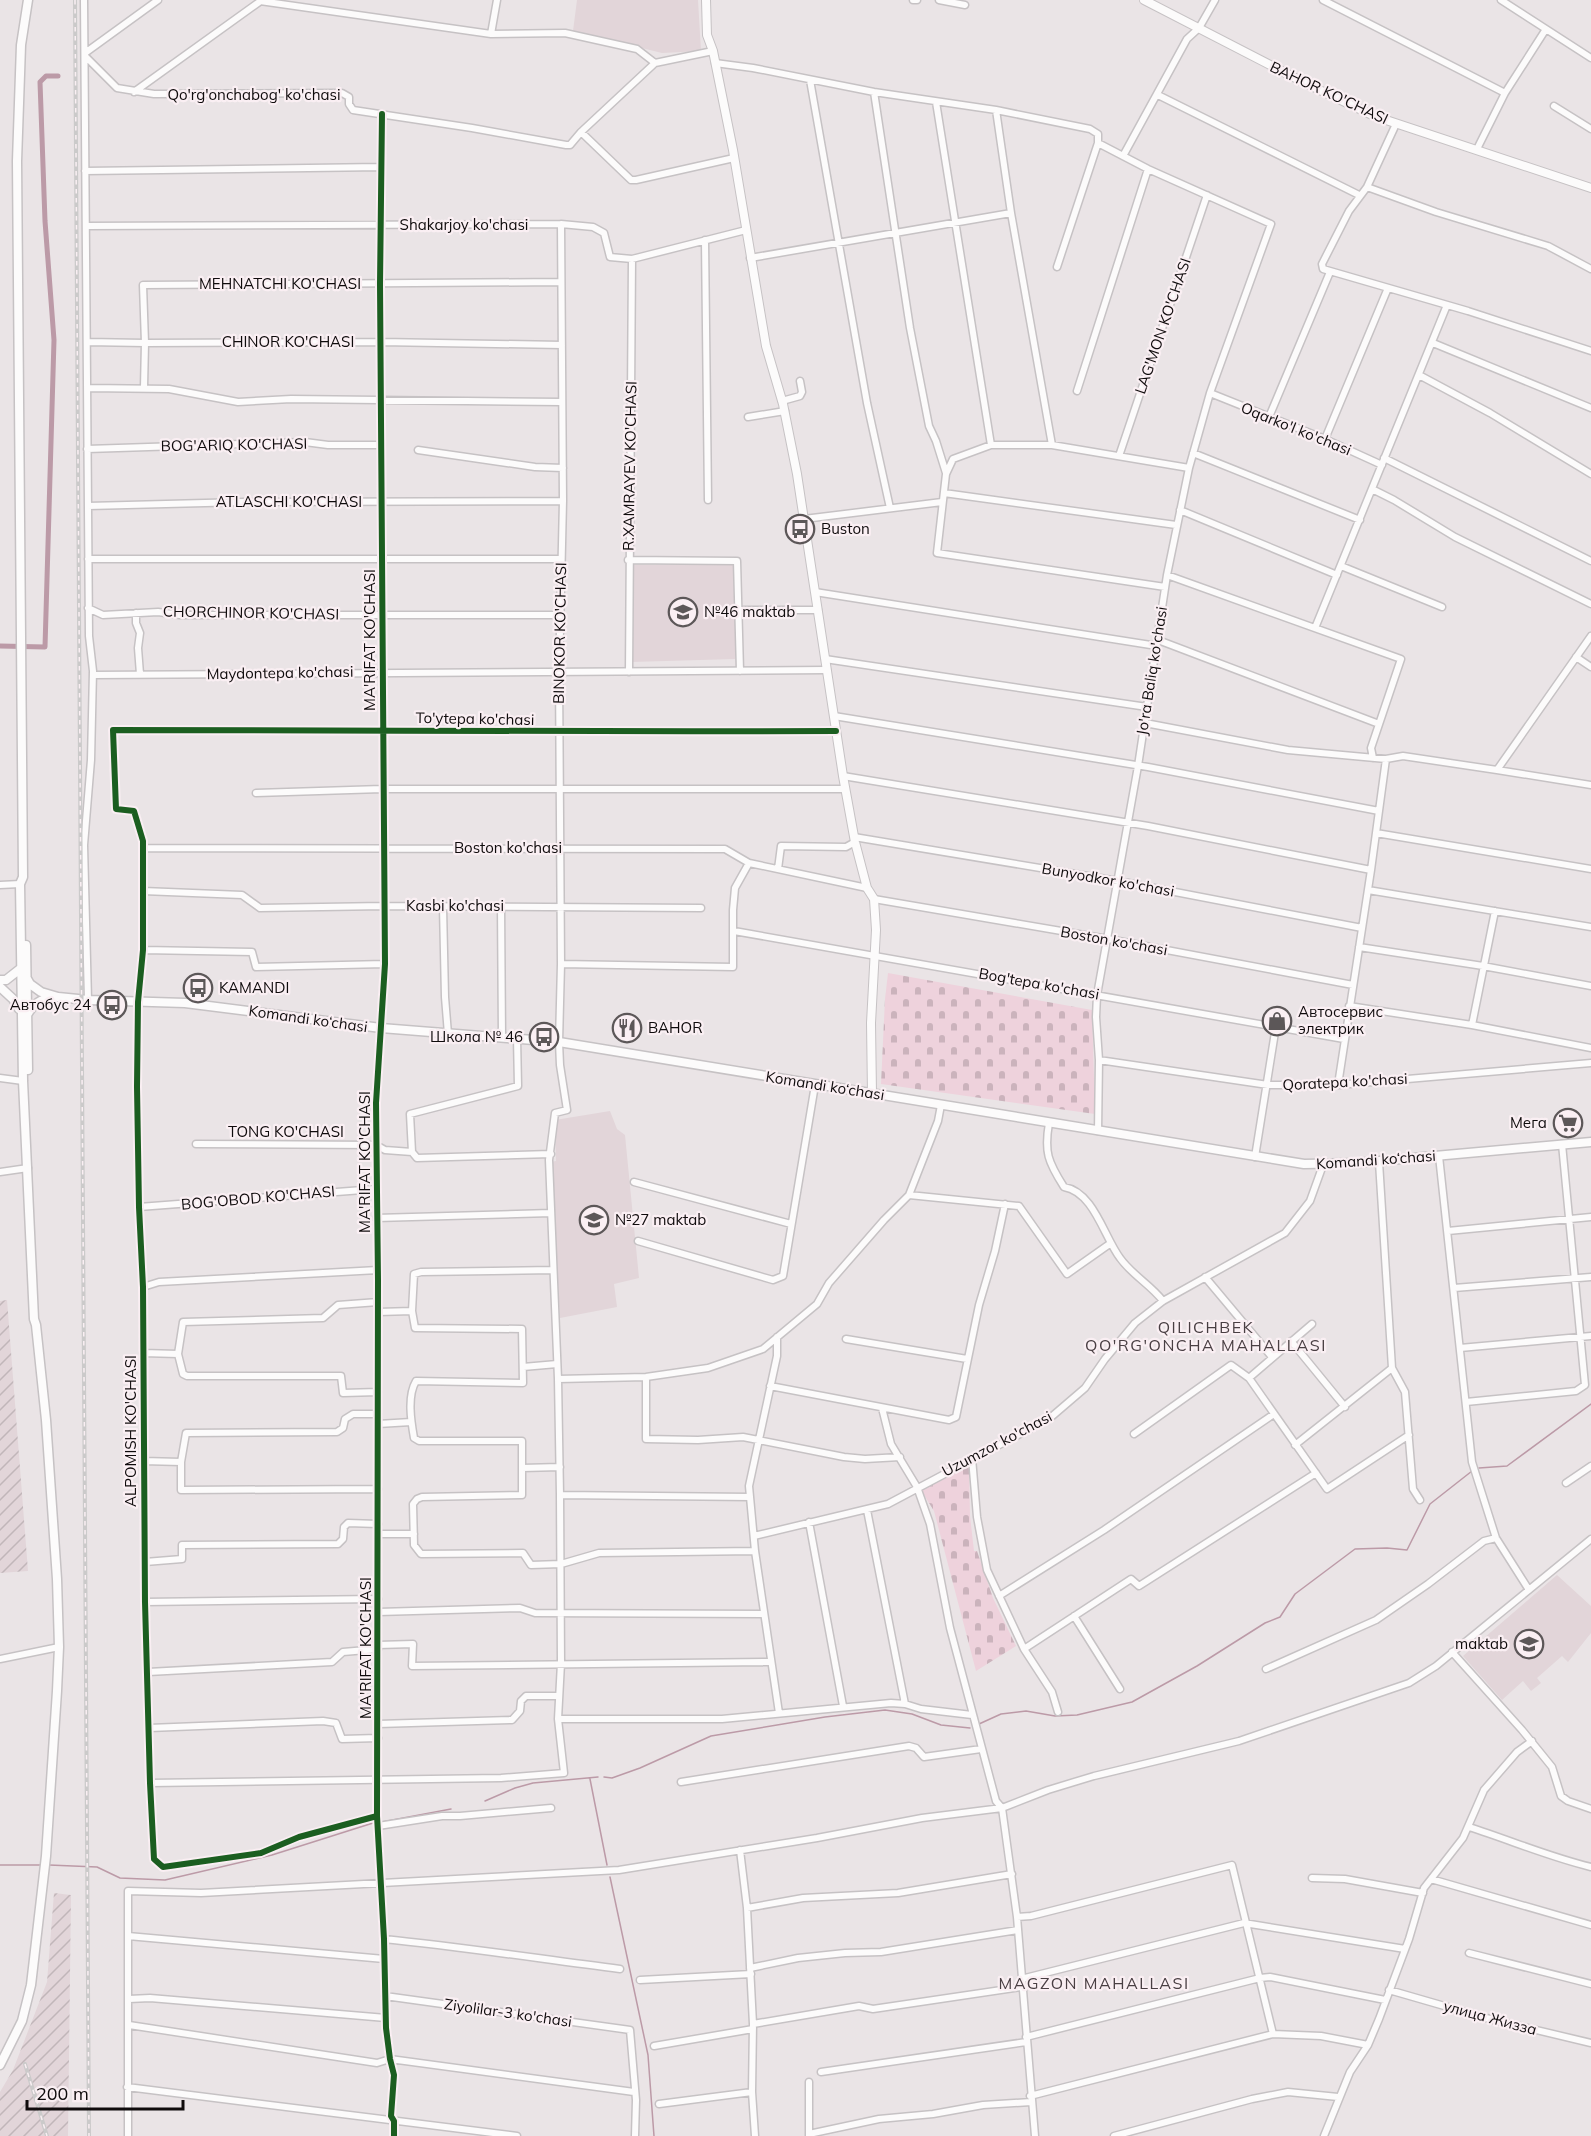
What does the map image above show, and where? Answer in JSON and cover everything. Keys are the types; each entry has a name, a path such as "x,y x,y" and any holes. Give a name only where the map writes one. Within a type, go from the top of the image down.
{"main road":[{"path":"28,0 21,45 17,161 21,658 20,969 39,1319 36,1325"},
{"path":"0,2065 22,2020 31,1985 46,1857 59,1647 57,1579 48,1454 34,1319 23,1081 26,885 21,881"},
{"path":"0,980 6,980 20,969"},
{"name":"Komandi ko‘chasi","path":"26,977 30,984 40,992 58,997 207,1005 381,1028 559,1042 1304,1164 1379,1162 1591,1142"},
{"path":"0,987 24,1014"},
{"name":"Komandi ko‘chasi","path":"24,1014 40,999 58,997"}],"street":[{"path":"84,0 88,608 93,675 91,760 84,844 88,1000"},
{"path":"85,55 159,0"},
{"path":"491,34 497,0"},
{"path":"706,0 707,35 713,51 734,158 766,346 782,401 804,519 845,789 867,888 874,899 876,930 871,1023 872,1094"},
{"path":"939,0 965,5"},
{"name":"BAHOR KO'CHASI","path":"1144,0 1305,84 1374,116 1591,188"},
{"path":"1123,156 1187,39 1198,28 1215,0"},
{"path":"1323,0 1505,93"},
{"path":"1501,0 1591,58"},
{"path":"134,93 261,1 491,34 565,33 637,50 655,63 713,51"},
{"path":"1477,149 1505,93 1546,28"},
{"name":"Qo'rg'onchabog' ko'chasi","path":"85,55 117,88 134,93 342,93 349,97 349,104 353,110 566,145 570,145 655,63"},
{"path":"715,63 753,68 874,92 996,110 1090,129 1098,134 1098,143 1057,267"},
{"path":"810,80 867,403 890,508"},
{"path":"874,92 910,328 927,415 946,474"},
{"path":"1158,94 1359,195"},
{"path":"936,102 992,445"},
{"path":"1554,106 1591,129"},
{"path":"996,110 1011,213 1052,445"},
{"name":"MA'RIFAT KO'CHASI","path":"382,114 380,284 384,964 376,1102 377,1816 386,2018 394,2075 391,2116 394,2121 394,2136"},
{"path":"1396,124 1367,187 1348,211 1322,264 1323,268 1591,351"},
{"path":"581,132 631,180 734,158"},
{"path":"1098,143 1148,169 1207,195"},
{"path":"85,171 381,167"},
{"path":"1077,391 1148,169"},
{"path":"1367,187 1436,212 1548,246 1591,269"},
{"name":"Jo'ra Baliq ko'chasi","path":"1098,1131 1097,995 1138,766 1176,525 1210,393 1271,224 1207,195"},
{"name":"LAG'MON KO'CHASI","path":"1119,456 1207,195"},
{"path":"750,258 1011,213"},
{"name":"Shakarjoy ko'chasi","path":"86,226 561,225 593,227 604,233 610,257 632,259"},
{"name":"BINOKOR KO'CHASI","path":"550,1154 553,1117 555,1113 567,1110 559,1042 561,964 559,673 563,501 561,225"},
{"path":"632,259 746,230"},
{"path":"705,240 708,500"},
{"name":"R.XAMRAYEV KO'CHASI","path":"629,672 628,560 632,259"},
{"path":"1269,417 1330,272"},
{"name":"MEHNATCHI KO'CHASI","path":"146,344 143,285 561,282"},
{"path":"1325,439 1388,288"},
{"path":"1315,628 1448,305"},
{"name":"CHINOR KO'CHASI","path":"87,342 146,344 381,342 562,345"},
{"path":"1433,343 1591,408"},
{"path":"144,387 146,344"},
{"path":"1419,375 1490,412 1591,474"},
{"path":"782,401 800,396 802,392 800,381"},
{"path":"88,388 144,387 183,391 238,402 291,399 562,402"},
{"name":"Oqarko'l ko'chasi","path":"1210,393 1383,462 1591,561"},
{"path":"748,417 784,411"},
{"name":"BOG'ARIQ KO'CHASI","path":"87,449 305,442 327,445 381,445"},
{"path":"1165,587 937,553 946,474 953,459 992,445 1052,445 1189,468"},
{"path":"418,450 535,467 562,468"},
{"path":"1193,453 1359,519"},
{"path":"1372,489 1455,537 1591,604"},
{"path":"944,493 1176,525"},
{"name":"ATLASCHI KO'CHASI","path":"88,506 563,501"},
{"path":"804,519 942,502"},
{"path":"1180,510 1337,575"},
{"path":"88,559 561,559"},
{"path":"628,560 737,561 740,671"},
{"path":"1341,566 1442,607"},
{"path":"1167,575 1401,659 1371,748 1373,758"},
{"path":"815,592 1157,643 1379,724"},
{"name":"CHORCHINOR KO'CHASI","path":"88,608 103,615 158,612 180,615 560,615"},
{"path":"738,610 818,610"},
{"path":"136,613 136,623 140,633 138,648 140,674"},
{"path":"1497,770 1591,636"},
{"path":"1576,657 1591,667"},
{"path":"825,659 1147,707"},
{"name":"Maydontepa ko'chasi","path":"93,675 827,670"},
{"path":"834,716 1138,766 1379,811"},
{"path":"1145,723 1288,750 1386,759 1403,756 1591,785"},
{"name":"To'ytepa ko'chasi","path":"113,730 836,731"},
{"name":"ALPOMISH KO'CHASI","path":"113,730 116,809 134,811 143,841 143,950 138,1002 139,1208 143,1287 144,1562 154,1859 163,1867 261,1853 299,1837 377,1816"},
{"path":"1338,1085 1386,759"},
{"path":"843,776 1128,823 1371,870"},
{"path":"256,793 382,789 845,789"},
{"path":"1376,833 1591,869"},
{"name":"Bunyodkor ko'chasi","path":"778,869 781,846 846,847 855,839 1118,881 1362,928"},
{"name":"Boston ko'chasi","path":"143,848 724,849 749,862 867,888"},
{"path":"561,964 734,967 735,888 749,862"},
{"path":"0,885 21,881"},
{"path":"1368,890 1591,927"},
{"name":"Kasbi ko'chasi","path":"143,891 242,895 260,908 384,906 700,908"},
{"name":"Boston ko'chasi","path":"874,899 1108,939 1353,985"},
{"path":"501,906 502,1037"},
{"path":"443,907 448,1034"},
{"path":"1472,1025 1495,911"},
{"name":"Bog'tepa ko'chasi","path":"734,931 1344,1039"},
{"path":"1359,947 1483,966 1591,986"},
{"path":"143,950 252,952 256,967 384,964"},
{"path":"1349,1006 1472,1025 1591,1048"},
{"path":"1255,1157 1276,1026"},
{"path":"412,1152 410,1114 518,1086 517,1038"},
{"name":"Qoratepa ko'chasi","path":"1099,1060 1268,1085 1338,1085 1591,1063"},
{"path":"0,1078 23,1081"},
{"path":"638,1241 772,1280 783,1276 815,1085"},
{"path":"558,1379 646,1377 708,1368 763,1349 817,1304 829,1283 909,1195 938,1121 940,1105"},
{"path":"1049,1123 1045,1143 1051,1167 1064,1187 1073,1188 1095,1211 1120,1259 1163,1301"},
{"name":"TONG KO'CHASI","path":"196,1144 376,1145 385,1150 412,1152 417,1158 550,1154"},
{"path":"1466,1402 1576,1390 1585,1385 1562,1144"},
{"path":"150,1783 501,1778 564,1773 558,1719 561,1663 560,1467 550,1154"},
{"path":"1439,1156 1472,1462 1496,1538 1529,1590"},
{"path":"1379,1162 1392,1368 1405,1392 1413,1489 1420,1500"},
{"name":"Uzumzor ko'chasi","path":"754,1536 888,1504 1050,1418 1085,1388 1105,1359 1135,1323 1163,1301 1285,1233 1310,1201 1323,1165"},
{"path":"0,1172 28,1168"},
{"path":"634,1182 791,1224"},
{"name":"BOG'OBOD KO'CHASI","path":"139,1208 376,1189"},
{"path":"909,1195 1019,1206 1067,1274 1111,1243"},
{"path":"770,1386 949,1420 956,1417 979,1305 995,1251 1005,1204"},
{"path":"376,1218 551,1213"},
{"path":"1448,1231 1591,1217"},
{"path":"143,1287 159,1282 378,1270"},
{"path":"553,1270 414,1274 412,1311 415,1328 522,1329 523,1367 523,1383 416,1381 412,1388 411,1422 414,1438 419,1441 522,1441 522,1495 422,1497 417,1499 413,1504 414,1545 421,1554 523,1553 531,1565 561,1564 599,1553 755,1551"},
{"path":"1205,1277 1272,1357"},
{"path":"1454,1288 1591,1277"},
{"path":"378,1302 338,1305 323,1318 183,1322 178,1354 183,1374 187,1376 341,1376 343,1393 378,1392"},
{"path":"378,1312 412,1311"},
{"path":"1249,1378 1312,1324"},
{"path":"1460,1348 1591,1336"},
{"path":"777,1337 777,1356 749,1486 755,1551 779,1713"},
{"path":"846,1339 967,1359"},
{"path":"1291,1341 1345,1407"},
{"path":"143,1353 178,1354"},
{"path":"523,1367 557,1364"},
{"path":"1134,1434 1231,1365 1249,1378 1327,1489 1409,1435"},
{"path":"1295,1445 1392,1368"},
{"path":"646,1377 646,1439 698,1440 743,1437 844,1457 865,1459 900,1457"},
{"path":"882,1408 891,1444 917,1487 930,1524 950,1628 972,1715 996,1801 1002,1808 1017,1917 1035,2136"},
{"path":"378,1414 353,1414 345,1419 343,1428 337,1432 186,1433 181,1462 181,1490 378,1489"},
{"path":"999,1596 1104,1530 1274,1414"},
{"path":"378,1424 411,1422"},
{"path":"972,1458 977,1517 987,1570 1024,1649 1052,1692 1058,1712"},
{"path":"143,1461 181,1462"},
{"path":"1566,1483 1591,1466"},
{"path":"522,1468 560,1467"},
{"path":"1024,1649 1131,1579 1139,1586 1316,1473"},
{"path":"560,1495 750,1497"},
{"path":"867,1510 905,1704"},
{"path":"809,1522 843,1706"},
{"path":"144,1562 182,1559 182,1545 338,1544 343,1539 344,1527 348,1523 378,1524"},
{"path":"378,1534 414,1534"},
{"path":"1266,1669 1376,1620 1484,1541 1496,1538"},
{"path":"129,2136 128,1891 201,1893 619,1870 922,1818 1002,1808 1048,1790 1094,1776 1239,1741 1409,1683 1452,1652 1591,1539"},
{"path":"145,1602 378,1599"},
{"path":"378,1612 520,1608 535,1612 560,1613 764,1614"},
{"path":"1074,1616 1120,1689"},
{"path":"148,1672 332,1662 343,1652 413,1644 412,1666 771,1662"},
{"path":"0,1659 59,1647"},
{"path":"1452,1652 1552,1767 1561,1796 1568,1801 1591,1809"},
{"path":"378,1724 512,1720 520,1711 521,1701 526,1696 559,1696"},
{"path":"558,1719 722,1719 891,1703 972,1715"},
{"path":"149,1728 323,1721 336,1723 342,1739 378,1738"},
{"path":"1324,2136 1350,2072 1368,2045 1405,1950 1423,1893 1469,1827 1484,1790 1517,1752 1532,1742"},
{"path":"681,1782 909,1746 916,1748 924,1756 981,1749"},
{"path":"378,1826 442,1816 551,1808"},
{"path":"1469,1827 1555,1858 1591,1867"},
{"path":"740,1850 747,1908 753,2027 754,2136"},
{"path":"1017,1917 1031,1916 1232,1865 1244,1923 1273,2034"},
{"path":"747,1908 803,1898 898,1893 1012,1874"},
{"path":"1312,1878 1346,1879 1423,1893"},
{"path":"1431,1880 1591,1925"},
{"path":"1021,1979 1244,1923 1405,1950"},
{"path":"640,1980 750,1971 798,1958 881,1952 1018,1930"},
{"path":"128,1936 384,1959"},
{"path":"384,1939 458,1946 482,1952 620,1969"},
{"path":"1469,1953 1591,1984"},
{"path":"821,2072 1026,2040 1260,1978 1270,1977 1385,2000"},
{"path":"654,2046 859,2006 873,2009 1021,1987"},
{"name":"улица Жизза","path":"1389,1990 1486,2018 1591,2043"},
{"name":"Ziyolilar-3 ko'chasi","path":"385,1996 630,2030 634,2092"},
{"path":"129,1999 150,1998 386,2018"},
{"path":"129,2025 377,2063 390,2059 634,2092 636,2100 635,2136"},
{"path":"809,2082 809,2135 879,2119 933,2114 1031,2099 1273,2034 1321,2036 1368,2045"},
{"path":"127,2087 517,2136"},
{"path":"659,2104 752,2092"},
{"path":"1114,2136 1252,2099 1288,2092 1338,2097"}],"shaded area":[{"path":"577,0 698,0 701,51 662,53 573,31"},
{"name":"№46 maktab","path":"631,565 735,565 735,659 631,662"},
{"name":"№27 maktab","path":"610,1111 617,1129 625,1135 639,1278 614,1284 617,1307 560,1318 551,1162 556,1161 555,1120"},
{"path":"7,1300 28,1571 0,1573 0,1301"},
{"name":"maktab","path":"1557,1575 1591,1606 1591,1633 1568,1662 1562,1656 1537,1678 1541,1683 1531,1691 1523,1681 1502,1700 1463,1656"},
{"path":"54,1893 71,1895 68,2136 0,2136 0,2092 13,2070 47,1982"}],"green space":[{"path":"888,973 1092,1010 1095,1114 881,1084"},
{"path":"969,1465 970,1516 974,1551 977,1551 993,1598 1016,1646 976,1671 934,1511 921,1490"}],"waterway":[{"path":"0,646 45,647 54,340 45,221 40,82 46,76 58,76"},
{"path":"1479,1468 1507,1466 1591,1404"},
{"path":"979,1724 1001,1714 1026,1711 1055,1716 1077,1715 1132,1702 1197,1666 1265,1623 1280,1617 1295,1594 1355,1549 1407,1550 1430,1504 1472,1471"},
{"path":"604,1777 612,1778 640,1768 711,1736 825,1717 885,1710 912,1714 941,1725 970,1728"},
{"path":"485,1801 533,1783 598,1777"},
{"path":"590,1779 607,1865"},
{"path":"382,1822 451,1809"},
{"path":"49,1865 97,1867 120,1878 165,1880 272,1855 373,1823"},
{"path":"0,1865 41,1865"},
{"path":"610,1877 648,2055 654,2136"}],"railway":[{"path":"75,0 89,2136"},
{"path":"25,2064 47,2136"}],"cycle path":[{"path":"382,114 380,284 385,964 376,1103 377,1816 386,2028 394,2075 391,2116 394,2121 394,2136"},
{"path":"377,1816 299,1837 261,1853 163,1867 154,1859 145,1602 143,1287 137,1087 138,1002 143,950 143,841 134,811 116,809 113,730 836,731"}],"place":[{"name":"Buston","path":"800,529"},
{"name":"№46 maktab","path":"683,612"},
{"name":"KAMANDI","path":"198,988"},
{"name":"Автобус 24","path":"112,1005"},
{"name":"Автосервис электрик","path":"1277,1021"},
{"name":"BAHOR","path":"627,1028"},
{"name":"Школа № 46","path":"544,1037"},
{"name":"Мега","path":"1568,1123"},
{"name":"№27 maktab","path":"594,1220"},
{"name":"maktab","path":"1529,1644"}],"district":[{"name":"QILICHBEK QO'RG'ONCHA MAHALLASI","path":"1206,1336"},
{"name":"MAGZON MAHALLASI","path":"1094,1983"}]}
